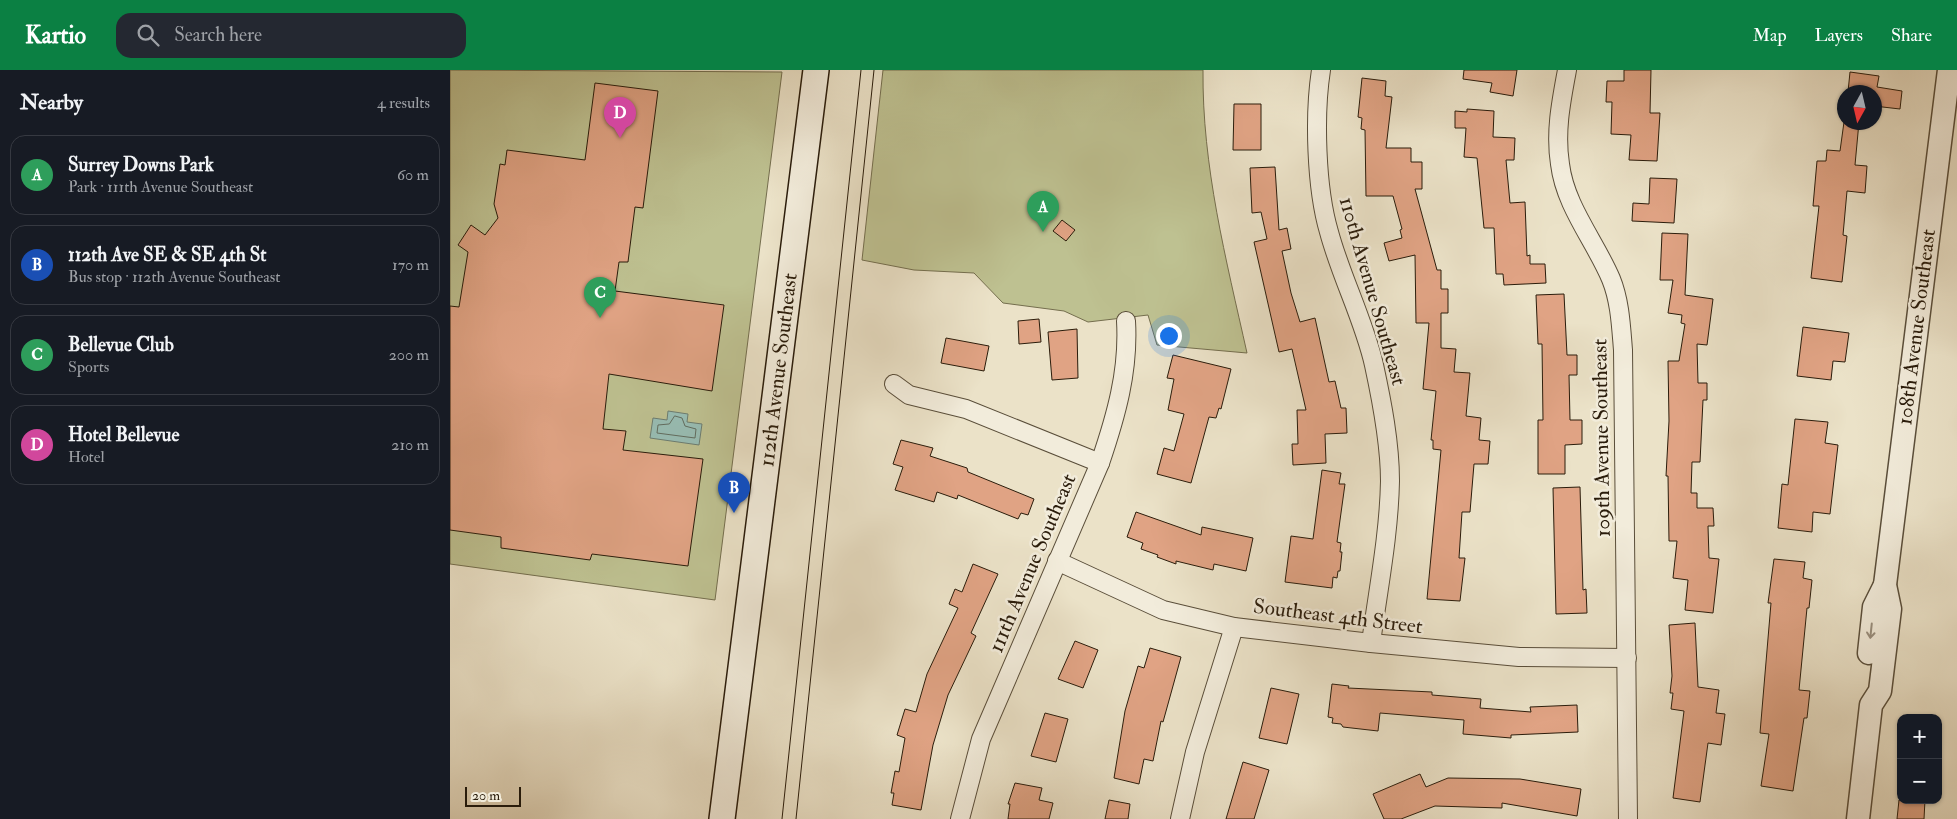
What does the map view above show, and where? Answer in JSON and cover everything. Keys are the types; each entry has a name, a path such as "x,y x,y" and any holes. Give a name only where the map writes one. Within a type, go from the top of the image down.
{"main road":[{"name":"112th Avenue Southeast","path":"722,819 816,70"}],"street":[{"name":"110th Avenue Southeast","path":"1321,70 1320,177 1328,231 1374,364 1387,436 1390,480 1387,523 1371,644"},
{"name":"109th Avenue Southeast","path":"1567,70 1559,111 1557,136 1560,166 1581,222 1611,279 1621,326 1628,819"},
{"name":"108th Avenue Southeast","path":"1858,819 1871,705 1880,691 1890,609 1885,585 1949,70"},
{"name":"111th Avenue Southeast","path":"960,819 981,739 1100,463 1121,393 1125,367 1126,321"},
{"path":"894,384 909,395 966,409 1100,463"},
{"name":"Southeast 4th Street","path":"1057,561 1163,610 1234,627 1371,644 1519,657 1627,658"},
{"path":"1180,819 1198,743 1234,627"}],"green space":[{"path":"450,70 782,72 715,600 450,564"},
{"path":"883,70 1203,70 1206,142 1211,177 1247,353 1157,345 1148,315 1088,322 1064,311 1003,303 974,273 914,270 862,260"}],"water":[{"path":"668,411 688,414 687,422 702,424 699,445 650,438 653,418 667,420"}],"building":[{"path":"1464,70 1517,70 1513,96 1490,92 1492,83 1463,79"},
{"path":"1624,70 1651,70 1650,113 1660,113 1657,161 1629,160 1631,135 1611,134 1612,102 1606,102 1607,81 1624,81"},
{"path":"1850,72 1879,76 1877,85 1849,85"},
{"path":"1362,78 1386,81 1385,96 1392,97 1386,148 1411,148 1411,162 1422,162 1422,189 1415,189 1437,270 1441,270 1441,289 1448,289 1448,313 1441,313 1441,348 1456,349 1454,372 1470,373 1466,416 1481,418 1479,440 1490,441 1488,464 1474,464 1470,512 1462,512 1459,558 1465,558 1460,601 1427,599 1441,450 1433,449 1433,440 1431,440 1436,391 1423,389 1429,323 1416,323 1415,255 1389,261 1384,243 1402,238 1400,230 1402,229 1393,196 1366,196 1365,130 1361,129 1362,118 1358,117"},
{"path":"595,83 658,91 643,208 635,207 628,262 619,262 615,291 724,305 712,391 609,374 603,429 626,431 623,450 703,459 688,566 592,554 590,560 501,548 501,537 450,530 450,306 459,307 468,252 458,245 471,225 485,235 498,218 494,204 500,164 505,165 507,150 585,160"},
{"path":"1882,88 1902,91 1900,109 1882,107"},
{"path":"1234,104 1261,104 1261,150 1233,150"},
{"path":"1467,109 1494,111 1493,137 1515,138 1514,160 1506,160 1510,203 1525,202 1527,256 1530,255 1530,264 1545,264 1546,283 1504,285 1503,274 1496,274 1494,228 1484,228 1477,158 1464,157 1466,128 1455,128 1455,111 1467,112"},
{"path":"1843,130 1858,130 1855,165 1867,166 1865,193 1847,191 1843,235 1847,236 1842,282 1811,278 1819,206 1813,206 1817,161 1826,161 1827,150 1840,151"},
{"path":"1275,167 1279,230 1287,228 1291,249 1282,251 1291,293 1300,322 1315,318 1329,382 1335,381 1341,408 1346,408 1347,433 1325,434 1326,463 1293,465 1292,444 1298,444 1297,410 1306,410 1292,349 1279,352 1254,242 1267,239 1261,212 1252,213 1250,168"},
{"path":"1650,178 1677,179 1674,223 1632,221 1633,203 1649,204"},
{"path":"1062,220 1075,230 1066,241 1053,231"},
{"path":"1662,233 1688,234 1685,295 1713,299 1707,345 1697,344 1698,383 1707,383 1707,400 1703,400 1700,462 1692,462 1691,493 1697,493 1697,508 1713,508 1714,526 1708,526 1709,558 1719,559 1713,613 1685,610 1688,580 1673,578 1677,541 1669,541 1668,476 1666,476 1669,421 1668,361 1679,361 1685,324 1681,323 1682,315 1668,313 1673,280 1660,280"},
{"path":"1564,294 1567,355 1577,355 1577,375 1569,375 1570,420 1582,420 1582,444 1565,445 1565,474 1538,474 1538,420 1543,420 1542,344 1538,344 1536,295"},
{"path":"1039,319 1041,342 1019,344 1018,321"},
{"path":"1803,327 1849,333 1845,362 1833,361 1831,380 1797,376"},
{"path":"1077,329 1078,378 1052,380 1048,332"},
{"path":"946,338 989,346 984,371 941,363"},
{"path":"1173,355 1231,369 1221,409 1219,408 1216,418 1209,417 1191,483 1157,474 1164,448 1174,451 1184,414 1168,410 1174,379 1167,378"},
{"path":"1795,419 1828,422 1825,443 1838,445 1830,514 1813,512 1812,532 1778,528 1782,484 1788,485"},
{"path":"901,440 933,448 930,456 967,468 968,472 1034,499 1028,515 1021,513 1018,519 958,495 957,499 937,492 934,502 895,490 903,467 893,464"},
{"path":"1322,470 1341,473 1339,484 1345,484 1337,542 1341,543 1340,552 1342,552 1340,571 1338,571 1337,578 1333,577 1332,588 1285,582 1291,536 1313,539"},
{"path":"1580,487 1583,590 1586,589 1587,613 1556,614 1553,488"},
{"path":"1136,512 1201,535 1202,527 1253,538 1246,571 1214,564 1213,570 1176,561 1176,564 1141,549 1143,543 1127,537"},
{"path":"1774,559 1805,562 1803,578 1812,580 1809,608 1807,608 1799,690 1810,691 1807,718 1804,718 1793,791 1761,786 1769,734 1760,733 1771,603 1768,603"},
{"path":"973,564 998,574 971,633 976,636 948,695 933,745 921,810 892,805 894,793 891,793 895,771 899,772 905,738 897,735 905,709 916,712 927,674 958,608 949,604 955,589 962,592"},
{"path":"1695,623 1698,687 1719,690 1716,713 1725,714 1721,745 1708,743 1700,802 1673,798 1684,711 1671,709 1673,693 1670,693 1672,676 1669,625"},
{"path":"1075,641 1098,650 1083,688 1058,679"},
{"path":"1150,648 1181,657 1163,722 1161,721 1153,761 1144,759 1139,784 1114,778 1125,711 1138,666 1144,668"},
{"path":"1332,684 1349,686 1348,688 1432,692 1432,695 1481,699 1480,708 1531,712 1530,707 1577,705 1578,732 1511,735 1511,738 1463,734 1464,720 1380,713 1378,731 1343,727 1341,724 1332,723 1333,718 1328,717"},
{"path":"1271,688 1299,694 1287,744 1259,738"},
{"path":"1045,713 1068,719 1056,762 1031,756"},
{"path":"1243,762 1269,770 1254,819 1226,819"},
{"path":"1420,774 1426,787 1448,778 1520,779 1581,789 1577,816 1502,803 1502,808 1435,806 1401,819 1384,819 1373,794"},
{"path":"1015,783 1042,788 1039,800 1053,803 1049,819 1008,819 1010,804 1008,804"},
{"path":"1109,800 1130,804 1128,819 1105,819"},
{"path":"1899,804 1925,804 1924,819 1897,819"}],"tram line":[{"path":"782,819 861,70"},
{"path":"796,819 874,70"}],"place":[{"name":"Hotel Bellevue","path":"620,138"},
{"name":"Surrey Downs Park","path":"1043,232"},
{"name":"Bellevue Club","path":"600,318"},
{"name":"112th Ave SE & SE 4th St","path":"734,513"}]}
